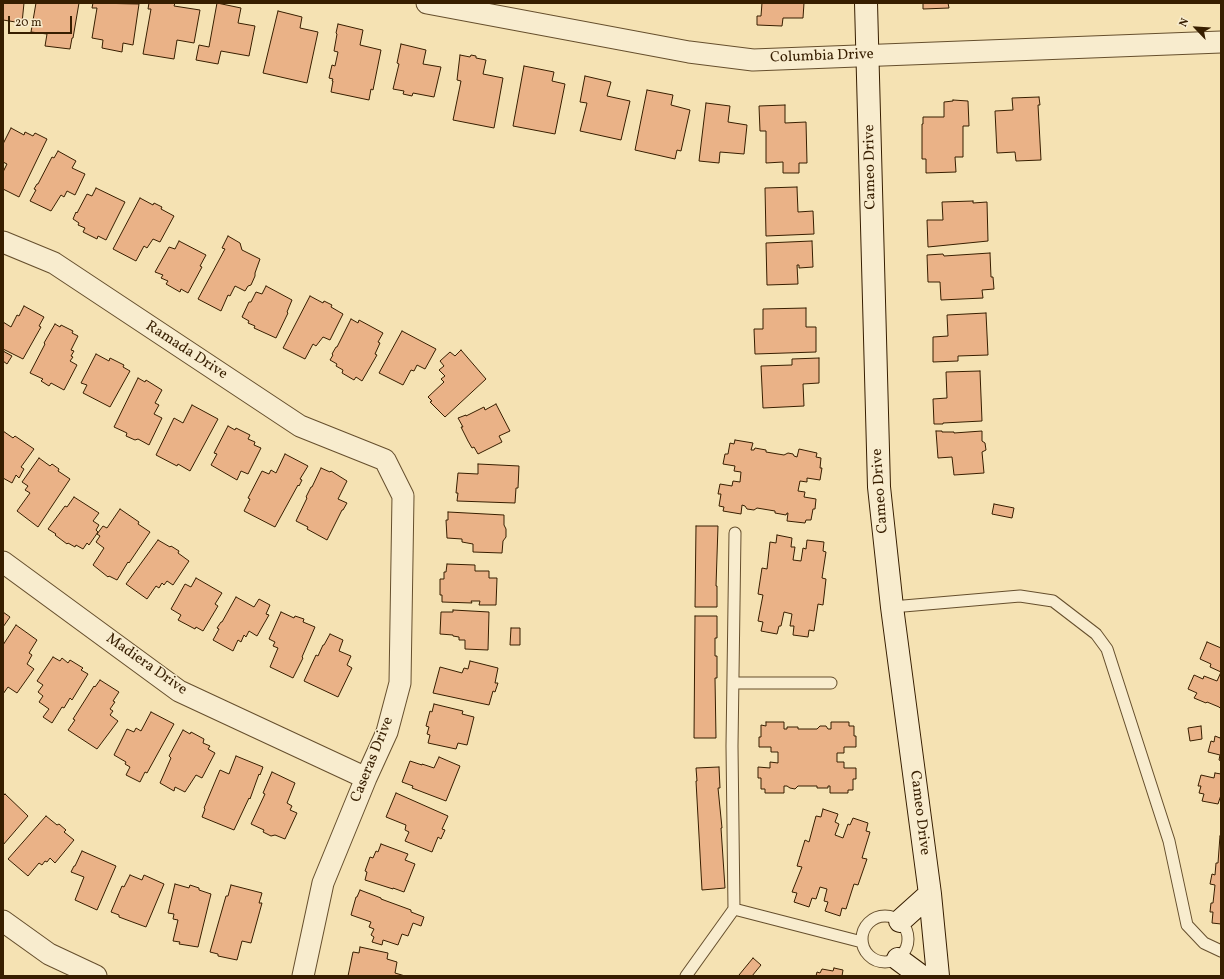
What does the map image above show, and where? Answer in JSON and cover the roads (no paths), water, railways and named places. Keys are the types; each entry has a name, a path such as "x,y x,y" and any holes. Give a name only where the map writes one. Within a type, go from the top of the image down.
{"street":[{"name":"Columbia Drive","path":"427,3 689,52 753,60 1221,42"},
{"name":"Cameo Drive","path":"866,3 879,487 892,606 930,894 938,976"},
{"name":"Ramada Drive","path":"3,242 54,263 300,426 372,454"},
{"name":"Caseras Drive","path":"303,976 322,883 387,732 400,683 403,496 386,460 372,454"},
{"name":"Madiera Drive","path":"3,562 179,691 366,778"},
{"path":"900,921 930,894"},
{"path":"3,921 49,954 96,976"},
{"path":"898,959 921,976"}],"lane":[{"path":"686,976 734,908 733,683 735,532"},
{"path":"892,606 1020,596 1053,601 1096,634 1107,649 1169,841 1187,925 1204,943 1221,951"},
{"path":"733,683 831,683"},
{"path":"734,908 862,942"},
{"path":"884,916 892,917 900,921 906,928 908,936 908,945 904,953 898,959 890,962 882,962 868,956 862,942 865,927 870,921 876,917 884,916"}]}
